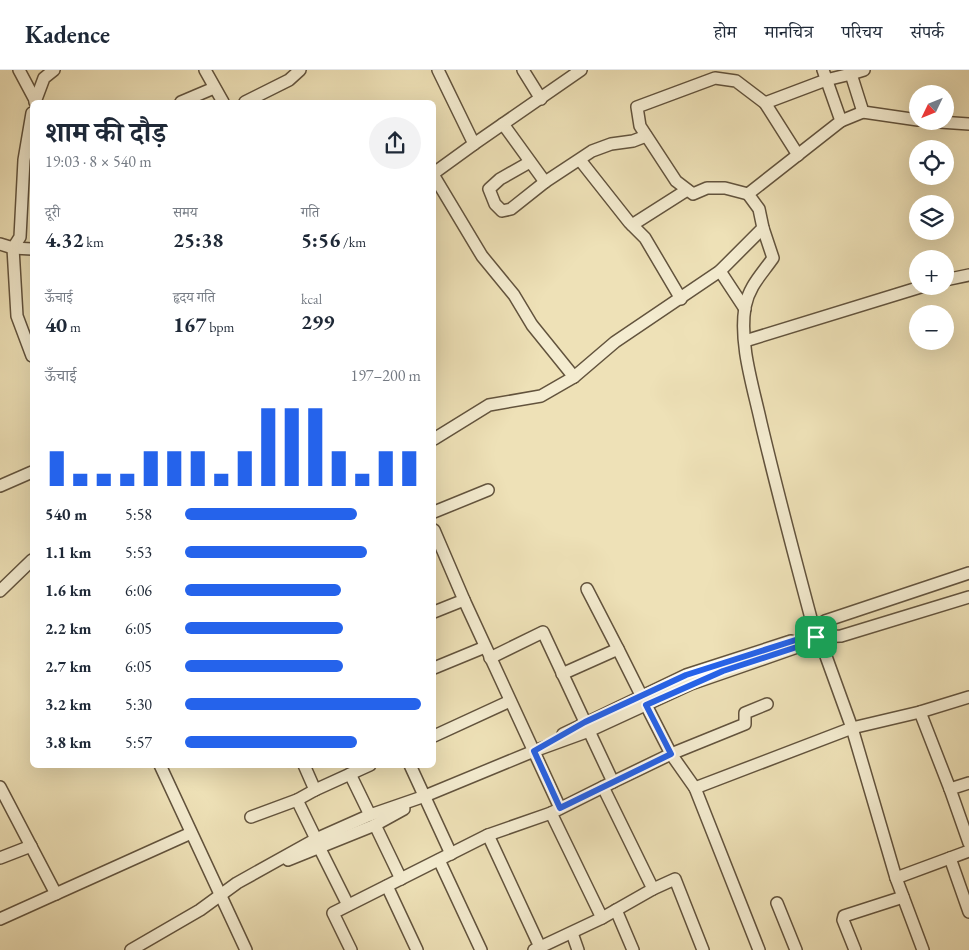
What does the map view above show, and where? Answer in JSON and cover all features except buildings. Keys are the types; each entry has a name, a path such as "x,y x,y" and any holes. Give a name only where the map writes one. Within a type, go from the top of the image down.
{"street":[{"path":"19,70 34,100"},
{"path":"35,100 44,78 54,70"},
{"path":"205,70 223,100"},
{"path":"249,100 289,80 300,70"},
{"path":"438,70 474,144"},
{"path":"522,70 541,99"},
{"path":"436,173 474,144 581,70"},
{"path":"764,103 824,75 851,74 864,70"},
{"path":"851,74 863,112"},
{"path":"824,75 841,121"},
{"path":"798,155 764,103 736,81 715,78 637,107 640,126 676,181 693,194 707,188 725,188 748,194 759,209 773,258 752,286 745,309 743,327 768,453 816,637 823,648 852,728 896,878 923,950"},
{"path":"185,100 214,88"},
{"path":"748,194 841,121 863,112 909,119"},
{"path":"954,123 969,124"},
{"path":"503,124 545,182"},
{"path":"530,162 500,179 489,189 495,204 502,211 511,209 545,182 592,151 611,144 633,141 646,136"},
{"path":"30,143 28,173 20,218 20,237 13,248 17,316 30,351"},
{"path":"580,160 632,225 645,238 660,259 681,299"},
{"path":"436,178 482,256 514,295 532,325 574,377"},
{"path":"632,225 687,190"},
{"path":"20,218 30,218"},
{"path":"436,438 489,405 541,396 574,377 615,342 720,271 763,228"},
{"path":"0,244 13,248 30,248"},
{"path":"720,271 745,309"},
{"path":"954,278 969,275"},
{"path":"745,342 909,291"},
{"path":"0,486 30,473"},
{"path":"436,511 488,490"},
{"path":"436,535 485,647 534,751 556,811 602,918"},
{"path":"0,590 30,562"},
{"path":"816,637 825,621 969,573"},
{"path":"587,589 671,754 695,788 759,950"},
{"path":"131,950 200,910 260,870 425,796 534,751 718,663 805,637 841,636 969,597"},
{"path":"436,611 464,600"},
{"path":"490,658 543,632 587,726 608,785 653,889"},
{"path":"436,667 485,647"},
{"path":"562,674 618,649"},
{"path":"695,788 852,728 920,712 969,697"},
{"path":"436,735 510,701"},
{"path":"351,950 333,913 488,835 556,811 671,754 745,724 745,713 767,704"},
{"path":"920,712 969,843"},
{"path":"161,768 246,950"},
{"path":"305,768 315,790"},
{"path":"250,817 297,800 363,768"},
{"path":"411,768 451,854"},
{"path":"350,774 401,879"},
{"path":"950,789 969,783"},
{"path":"0,786 3,799 31,846 56,894"},
{"path":"297,800 348,906"},
{"path":"0,919 191,833"},
{"path":"488,835 537,949 602,918 653,889 675,880 702,950"},
{"path":"0,858 31,846"},
{"path":"896,878 969,851"},
{"path":"950,858 969,912"},
{"path":"439,860 481,950"},
{"path":"387,886 417,950"},
{"path":"855,950 843,920 844,916 903,896"},
{"path":"777,902 796,950"},
{"path":"616,910 633,950"},
{"path":"572,933 578,950"}],"route":[{"path":"805,637 816,637 806,644 723,671 646,705 671,754 560,808 534,751 585,722 686,675 718,663 805,637"}]}
